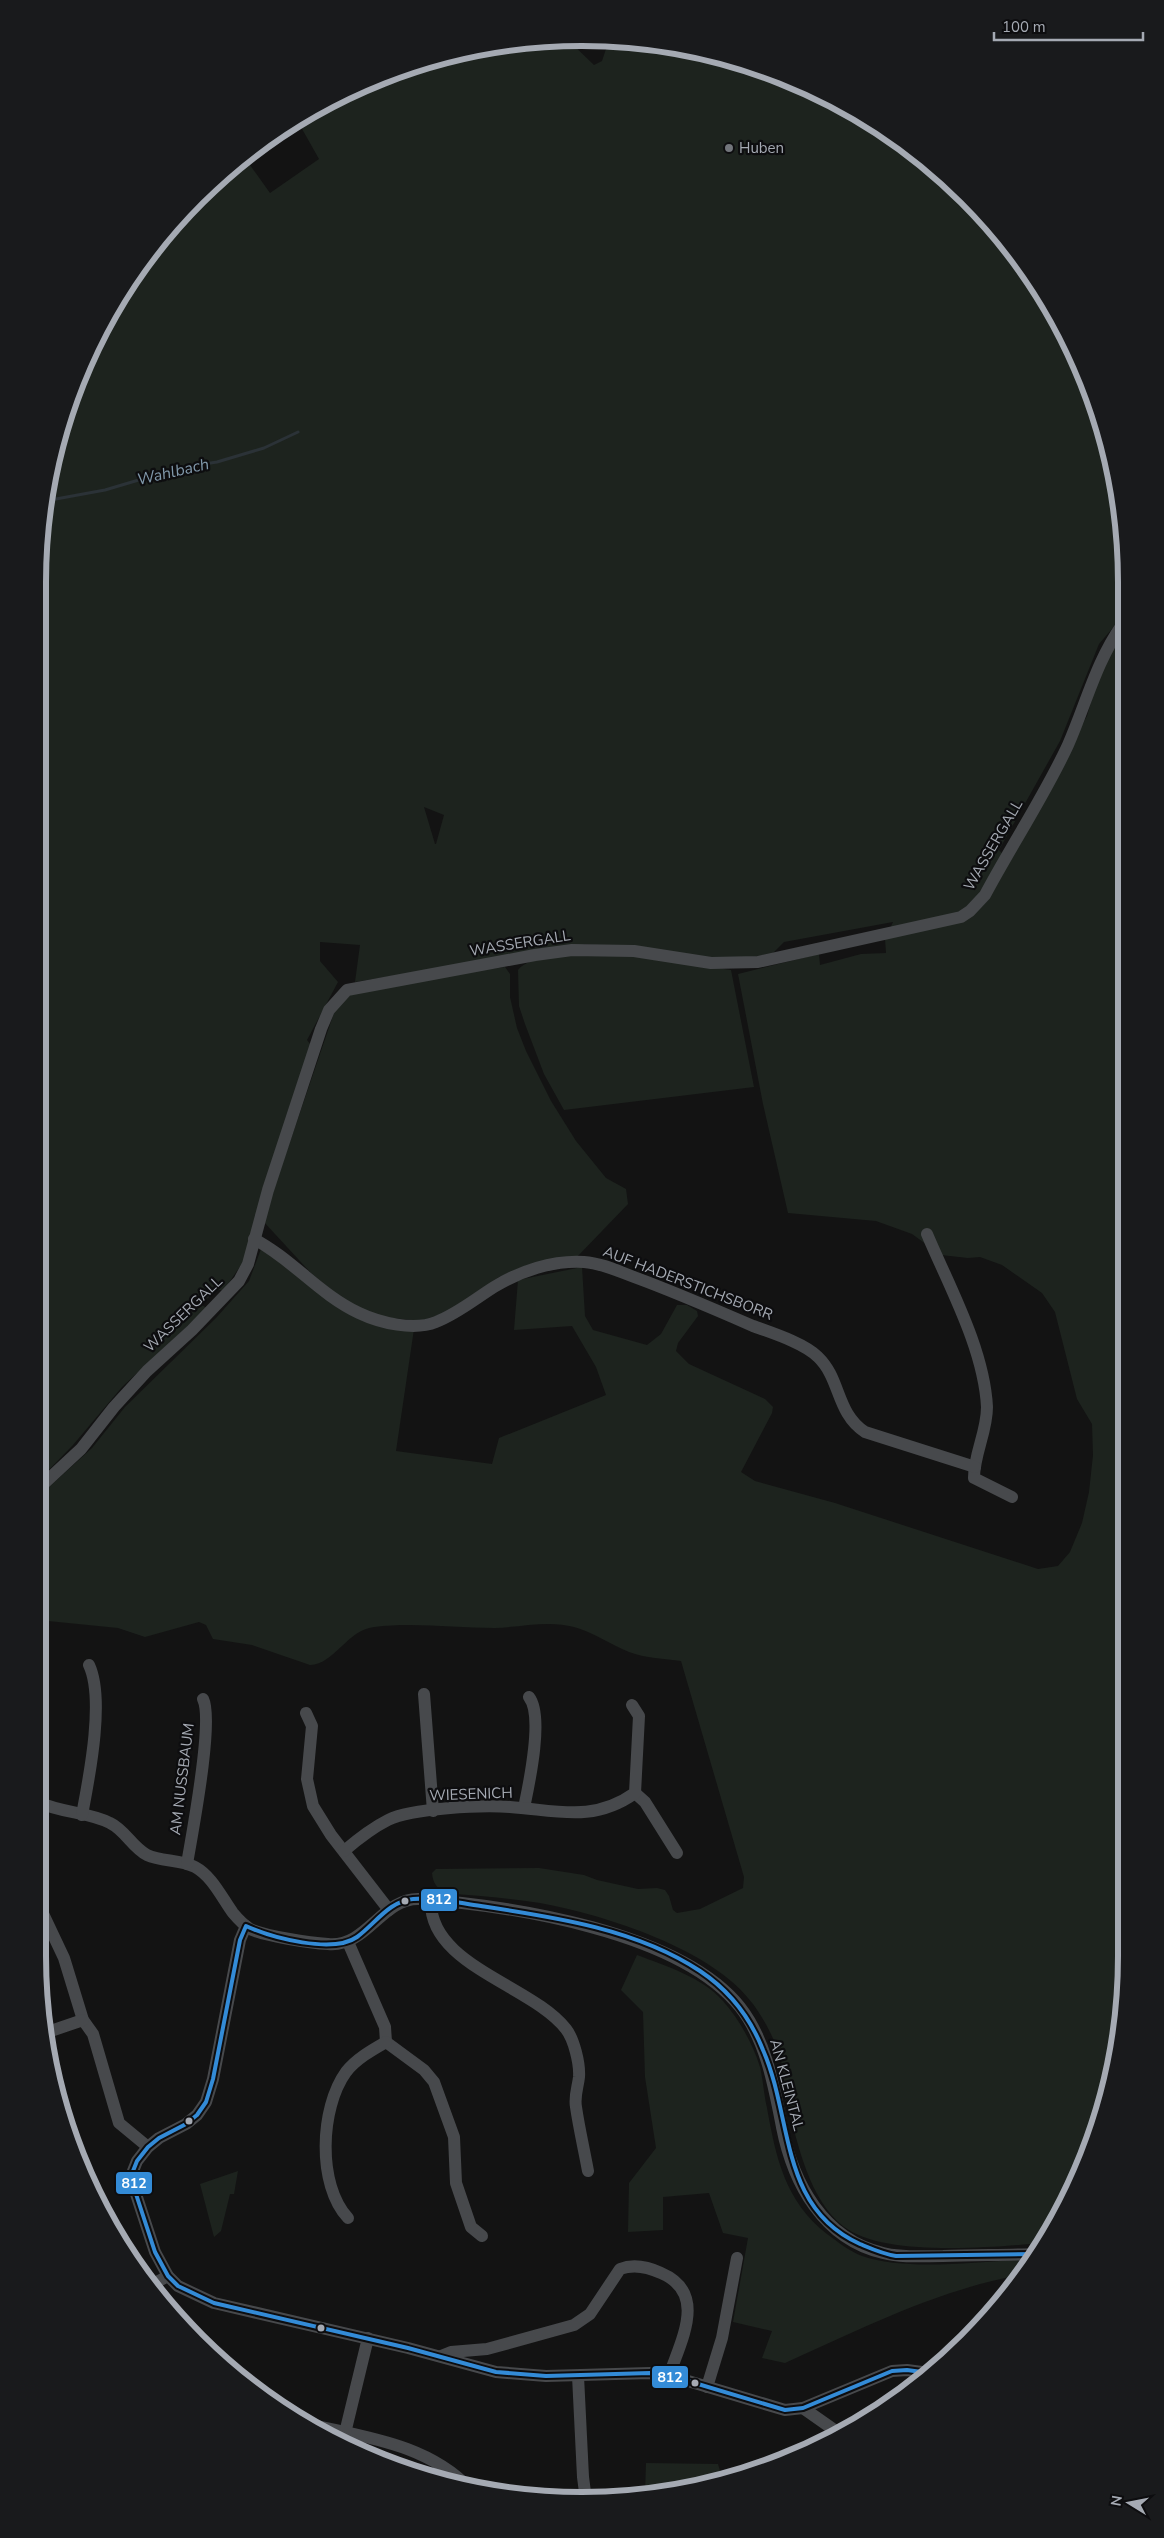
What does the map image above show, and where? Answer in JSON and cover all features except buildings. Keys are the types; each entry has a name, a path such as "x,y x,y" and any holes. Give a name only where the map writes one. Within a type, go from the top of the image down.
{"street":[{"name":"WASSERGALL","path":"46,1482 81,1450 114,1407 147,1371 192,1330 239,1282 248,1264 254,1239 322,1028 329,1010 347,990 572,950 634,951 711,963 758,962 961,917 970,911 984,895 1068,745 1093,677 1110,642 1118,631"},
{"path":"927,1234 963,1318 985,1389 986,1420 974,1478 1012,1497"},
{"name":"AUF HADERSTICHSBORR","path":"254,1239 275,1250 332,1297 359,1313 387,1322 420,1326 435,1323 457,1312 495,1286 522,1273 554,1264 570,1262 584,1262 606,1267 672,1291 787,1340 816,1355 830,1374 847,1416 855,1426 865,1432 975,1467"},
{"path":"82,1815 91,1767 94,1731 94,1677 89,1665"},
{"path":"424,1694 433,1811"},
{"path":"524,1808 534,1755 534,1707 528,1697"},
{"name":"AM NUSSBAUM","path":"187,1864 203,1755 207,1710 203,1699"},
{"path":"632,1705 639,1716 635,1793 645,1802 677,1853"},
{"path":"306,1713 312,1726 307,1767 309,1794 320,1819 389,1910"},
{"name":"WIESENICH","path":"344,1851 372,1829 389,1819 407,1814 490,1807 524,1808 554,1813 583,1813 612,1806 635,1793"},
{"path":"46,1805 115,1825 136,1847 147,1855 187,1864 204,1874 233,1913 246,1926 260,1932 322,1944 335,1945 348,1942 385,2027 386,2042 424,2070 434,2082 454,2137 456,2184 471,2227 482,2236"},
{"name":"AN KLEINTAL","path":"348,1942 389,1910 408,1899 432,1900 532,1914 584,1925 674,1957 693,1966 720,1986 749,2020 761,2045 795,2172 804,2192 816,2210 839,2234 882,2253 904,2256 1027,2254"},
{"path":"432,1900 432,1915 435,1923 454,1949 500,1983 526,1995 566,2030 579,2070 575,2106 588,2171"},
{"path":"46,1920 64,1958 83,2020 93,2034 119,2123 148,2147"},
{"path":"246,1926 238,1948 213,2079 206,2102 191,2121 159,2138 148,2147 134,2166 133,2182 155,2252 168,2276 190,2294 214,2303 368,2338 503,2373 523,2376 634,2373 669,2376 776,2409 803,2408 892,2371 919,2372"},
{"path":"52,2031 83,2020"},
{"path":"348,2218 334,2200 326,2167 326,2148 332,2106 346,2072 362,2057 386,2042"},
{"path":"708,2387 722,2338 738,2258"},
{"path":"440,2356 451,2352 487,2349 574,2325 590,2314 620,2269 634,2266 666,2275 676,2282 687,2296 689,2312 669,2376"},
{"path":"157,2281 168,2276"},
{"path":"344,2433 368,2338"},
{"path":"578,2376 585,2492"},
{"path":"803,2408 833,2429"},
{"path":"335,2431 412,2450 444,2466 455,2476"}],"shaded area":[{"path":"574,46 594,65 602,61 607,47 617,47 687,57 754,75 787,87 850,118 908,157 961,203 1007,256 1046,314 1077,377 1089,410 1107,477 1113,512 1117,547 1118,622 1099,644 1060,741 999,850 1008,860 1087,716 1100,671 1118,638 1117,1991 1107,2061 1089,2128 1077,2161 1062,2193 1033,2244 968,2248 911,2246 884,2243 861,2236 843,2226 831,2215 821,2201 806,2170 788,2106 780,2056 775,2042 753,2004 735,1984 712,1967 685,1951 656,1937 625,1926 595,1916 540,1903 446,1893 434,1883 432,1873 436,1869 539,1868 584,1875 597,1880 638,1889 657,1888 665,1890 673,1910 677,1913 700,1909 743,1888 744,1877 681,1661 635,1654 581,1629 555,1624 495,1628 419,1625 374,1627 356,1634 327,1659 310,1665 252,1645 213,1639 206,1625 199,1622 145,1637 118,1628 46,1621 46,1490 92,1448 125,1407 216,1318 249,1281 261,1249 319,1291 414,1329 396,1451 492,1464 499,1438 606,1395 596,1367 572,1326 514,1330 518,1280 582,1267 585,1316 593,1330 647,1345 661,1334 677,1305 687,1305 697,1311 698,1316 678,1343 676,1351 689,1364 765,1399 773,1407 772,1413 741,1472 755,1481 835,1503 1038,1569 1058,1566 1070,1552 1082,1523 1089,1492 1093,1455 1092,1424 1077,1399 1055,1312 1042,1293 1002,1265 980,1257 968,1258 941,1255 912,1234 876,1221 788,1213 763,1104 738,974 819,954 820,965 861,954 886,953 885,939 893,922 784,942 770,956 708,958 585,944 355,982 360,945 320,942 320,961 338,982 307,1040 311,1045 243,1262 224,1290 218,1290 200,1304 207,1308 122,1387 73,1445 46,1473 46,582 47,547 57,477 75,410 87,377 102,345 118,314 137,284 179,229 203,203 249,163 270,193 319,159 301,126 377,87 443,65 477,57 547,47","holes":["424,807 444,815 435,844"]},
{"path":"618,954 731,970 754,1087 564,1110 544,1074 519,1006 518,970 537,959 550,956"},
{"path":"505,967 510,974 510,997 517,1028 526,1051 551,1101 576,1141 606,1178 626,1189 628,1204 576,1258 527,1265 499,1277 445,1313 420,1321 383,1317 346,1302 311,1273 263,1221 336,1007 353,992 451,974"},
{"path":"637,1955 683,1973 705,1985 723,2001 740,2024 757,2058 774,2144 792,2193 813,2221 848,2249 862,2256 880,2261 923,2265 1023,2260 1010,2277 959,2290 929,2300 785,2363 762,2358 772,2331 733,2322 748,2238 723,2233 709,2193 663,2197 663,2230 628,2232 629,2183 656,2148 645,2077 643,2012 621,1990"},
{"path":"238,2171 234,2194 230,2194 221,2231 214,2237 200,2184"},
{"path":"646,2463 718,2464 721,2473 687,2481 645,2488"}],"waterway":[{"name":"Wahlbach","path":"53,500 105,490 179,468 217,462 264,448 298,432"}],"transit line":[{"name":"812","path":"919,2372 892,2371 803,2408 785,2410 688,2381 650,2373 546,2376 496,2372 408,2348 214,2303 178,2286 168,2276 155,2252 134,2188 133,2171 137,2161 148,2147 159,2138 186,2124 197,2115 206,2102 213,2079 240,1940 246,1926 286,1939 318,1944 333,1944 346,1942 357,1937 389,1908 404,1901 413,1899 438,1900 566,1920 622,1935 675,1957 700,1971 721,1987 745,2016 763,2050 772,2076 792,2159 802,2185 815,2208 834,2228 860,2244 882,2253 896,2256 1027,2254"}],"place":[{"name":"Huben","path":"729,148"}]}
